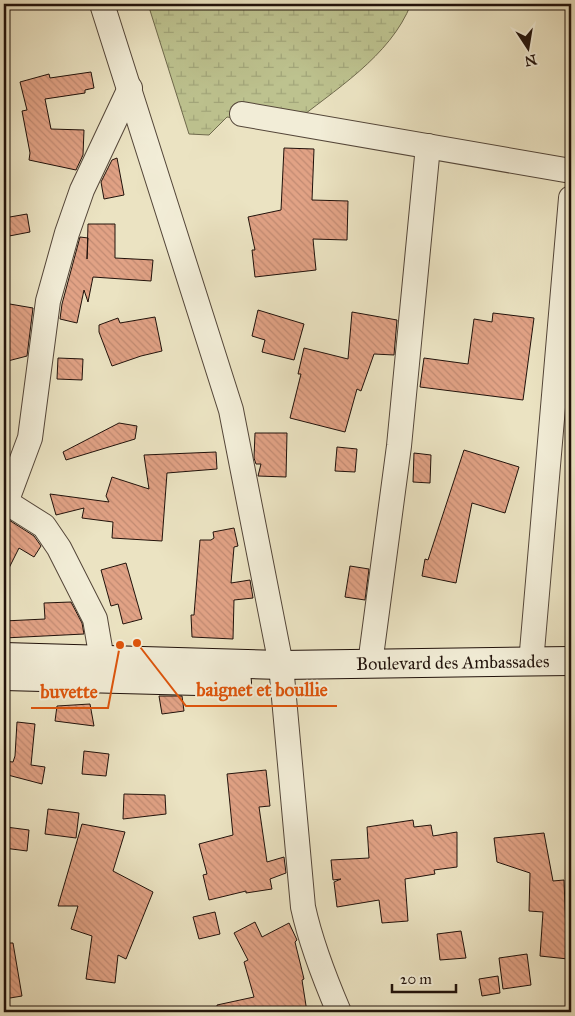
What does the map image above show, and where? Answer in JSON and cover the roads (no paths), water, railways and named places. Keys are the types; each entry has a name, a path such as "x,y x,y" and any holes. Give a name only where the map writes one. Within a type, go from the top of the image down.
{"main road":[{"name":"Boulevard des Ambassades","path":"4,657 102,660 282,673 571,680"},
{"name":"Boulevard des Ambassades","path":"4,676 135,681 282,673 370,664 571,662"}],"street":[{"path":"102,4 231,410 282,673 303,907 310,938 321,972 339,1012"},
{"path":"102,660 95,619 59,548 44,526 5,505 30,438 48,301 61,252 82,190 130,88"},
{"path":"242,114 571,171"},
{"path":"370,664 399,446 428,146"},
{"path":"531,663 571,198"}],"place":[{"name":"baignet et boullie","path":"137,643"},
{"name":"buvette","path":"120,645"}]}
